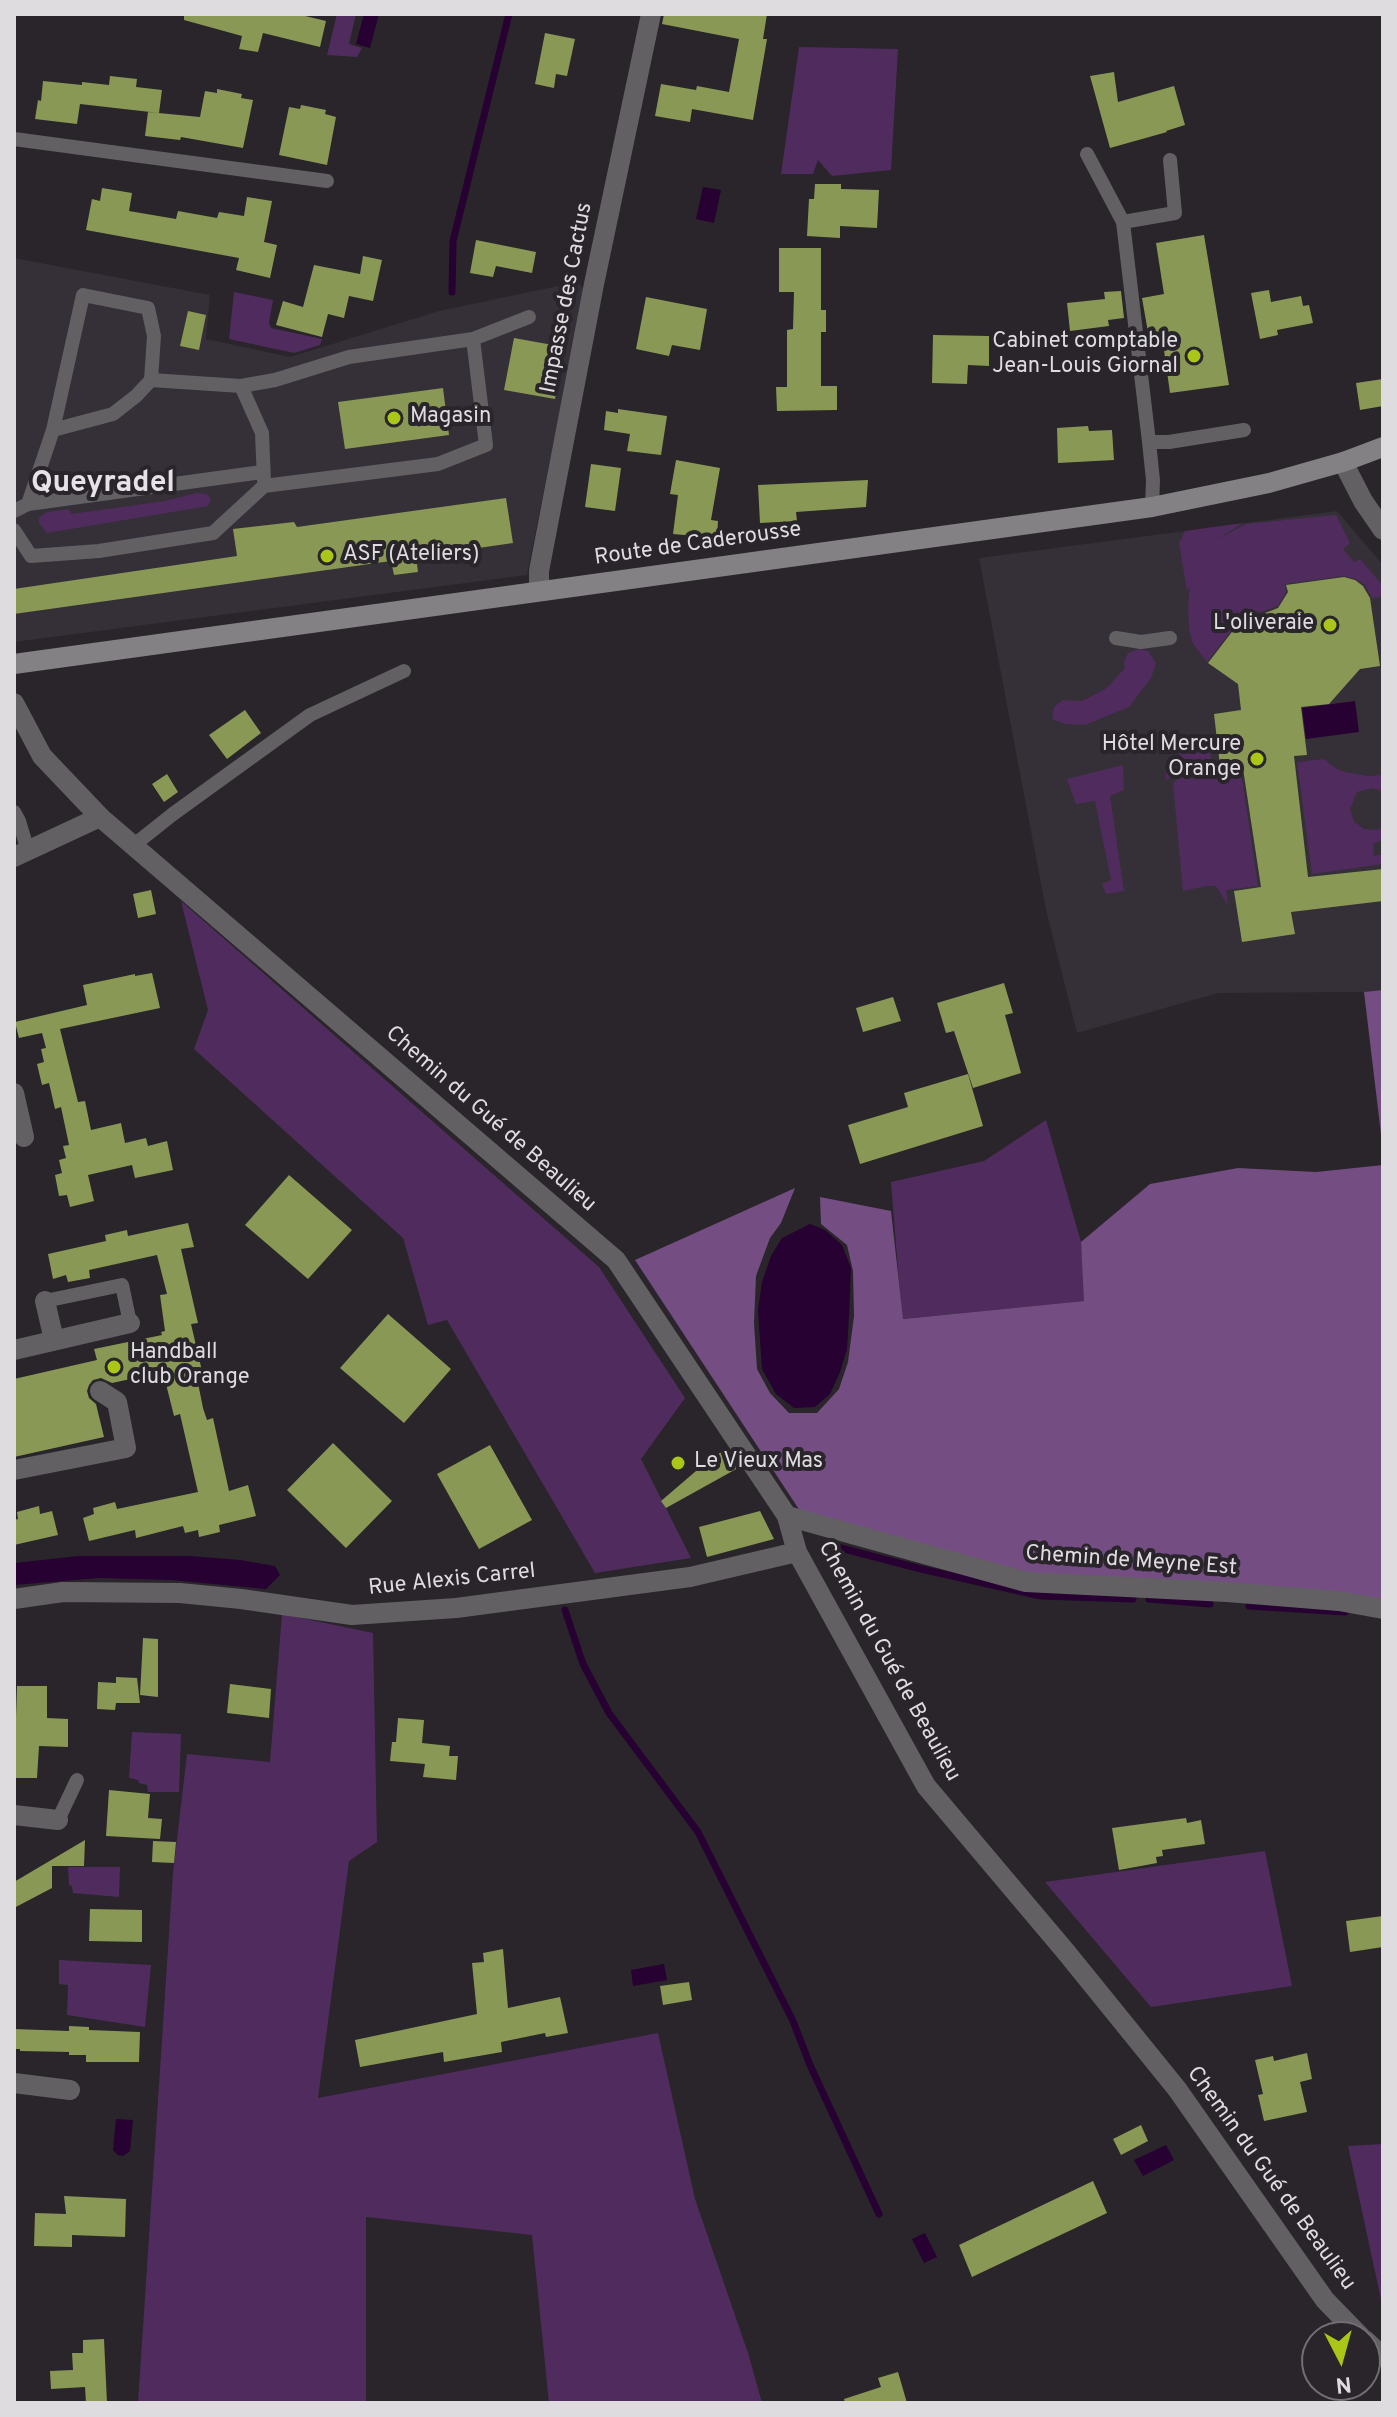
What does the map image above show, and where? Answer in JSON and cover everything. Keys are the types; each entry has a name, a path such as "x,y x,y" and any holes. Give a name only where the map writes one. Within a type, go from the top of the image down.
{"main road":[{"name":"Route de Caderousse","path":"14,664 1152,507 1269,483 1383,447"}],"street":[{"name":"Impasse des Cactus","path":"539,591 539,571 591,298 651,14"},
{"path":"1343,462 1363,501 1383,530"},
{"name":"Chemin du Gué de Beaulieu","path":"14,703 42,756 100,817 616,1260 787,1516 797,1552 926,1786 1177,2089 1325,2300 1345,2321"},
{"path":"21,854 100,817"},
{"path":"14,1093 24,1137"},
{"path":"45,1301 54,1340"},
{"path":"14,1350 130,1323"},
{"path":"14,1470 126,1448 117,1402 100,1391"},
{"name":"Chemin de Meyne Est","path":"787,1516 1026,1582 1227,1592 1339,1601 1383,1609"},
{"name":"Rue Alexis Carrel","path":"14,1599 63,1592 180,1593 352,1615 456,1608 690,1577 797,1552"},
{"path":"14,1815 58,1820"},
{"path":"14,2083 70,2090"}],"lane":[{"path":"14,139 327,181"},
{"path":"1087,154 1123,222 1153,480 1152,507"},
{"path":"1123,222 1175,213 1170,160"},
{"path":"28,504 53,430 83,295 148,308 154,336 151,380 113,414 53,430"},
{"path":"151,380 241,386 275,380 349,357 473,339 529,317"},
{"path":"14,511 28,504 438,464 486,445 473,339"},
{"path":"14,530 31,556 99,551 213,533 263,479 262,433 241,386"},
{"path":"1149,442 1169,442 1244,430"},
{"path":"1116,638 1141,642 1170,638"},
{"path":"134,845 310,715 404,671"},
{"path":"14,812 21,854"},
{"path":"45,1301 122,1285 130,1323"},
{"path":"58,1820 77,1780"}],"shaded area":[{"path":"337,14 356,14 349,44 362,48 357,57 327,55"},
{"path":"364,14 379,14 370,48 356,44"},
{"path":"799,47 898,49 891,170 832,176 818,160 813,174 781,174"},
{"path":"703,187 721,190 714,223 696,219"},
{"path":"14,258 210,295 206,339 290,357 439,311 577,282 584,289 527,575 14,642"},
{"path":"234,292 273,300 271,328 322,339 320,345 294,353 229,339"},
{"path":"197,493 207,494 211,500 208,506 47,533 39,523 39,518 48,512 69,509 71,514 165,501"},
{"path":"1337,511 1383,565 1383,990 1218,993 1077,1033 1046,910 979,558"},
{"path":"1336,515 1350,543 1343,549 1354,562 1360,559 1383,586 1380,597 1372,598 1365,585 1343,576 1285,584 1286,592 1278,606 1261,612 1247,610 1207,662 1193,644 1189,629 1190,585 1187,591 1179,543 1185,531 1243,523 1216,540 1246,524"},
{"path":"1139,649 1148,651 1156,663 1151,678 1129,707 1085,725 1066,724 1052,719 1054,707 1063,700 1082,701 1107,688 1125,668 1128,653"},
{"path":"1355,701 1359,732 1306,739 1302,708"},
{"path":"1166,733 1187,744 1209,742 1212,767 1197,763 1166,780 1166,766 1176,767 1181,763 1181,755 1166,741"},
{"path":"1324,759 1345,772 1383,775 1383,791 1372,788 1357,792 1350,809 1354,822 1364,829 1383,828 1383,839 1373,844 1374,856 1383,854 1383,864 1312,874 1297,762"},
{"path":"1123,765 1124,790 1110,796 1124,891 1106,894 1102,884 1111,880 1095,801 1076,804 1067,779"},
{"path":"1216,770 1217,780 1242,778 1258,886 1226,890 1228,905 1216,886 1183,891 1173,783 1182,775"},
{"path":"181,901 599,1267 685,1398 641,1459 691,1558 595,1573 447,1320 428,1325 403,1238 194,1049 208,1010"},
{"path":"1383,990 1383,1151 1364,992"},
{"path":"1046,1120 1081,1242 1085,1301 902,1319 891,1182 984,1161"},
{"path":"1383,1165 1383,1602 1034,1576 802,1514 635,1260 795,1188 781,1223 770,1238 756,1276 754,1323 757,1369 770,1393 789,1413 817,1413 839,1389 848,1362 854,1316 853,1271 847,1245 821,1224 820,1197 891,1211 903,1319 1084,1301 1081,1242 1150,1184 1238,1168 1316,1172"},
{"path":"810,1224 825,1230 842,1245 851,1268 847,1349 830,1394 815,1407 794,1408 776,1394 762,1369 758,1310 762,1282 771,1256 782,1238"},
{"path":"79,1556 190,1556 240,1560 275,1566 280,1575 266,1589 172,1580 99,1578 14,1585 14,1563"},
{"path":"282,1614 373,1633 377,1842 349,1861 318,2098 658,2033 695,2199 762,2403 549,2403 532,2235 366,2217 366,2403 138,2403 173,1873 187,1754 270,1762"},
{"path":"132,1732 181,1734 179,1792 148,1792 147,1785 129,1778"},
{"path":"1265,1851 1292,1986 1151,2007 1045,1882"},
{"path":"68,1867 120,1867 119,1897 73,1893 69,1885"},
{"path":"59,1960 151,1965 145,2027 67,2015 68,1985 59,1984"},
{"path":"664,1964 667,1980 633,1986 631,1970"},
{"path":"116,2119 133,2120 130,2151 123,2156 113,2150"},
{"path":"1383,2144 1383,2309 1348,2146"},
{"path":"1166,2145 1174,2160 1143,2176 1134,2160"},
{"path":"925,2233 937,2257 924,2263 912,2239"}],"building":[{"path":"184,14 297,14 326,21 320,47 263,33 258,52 239,49 242,36 184,20"},
{"path":"664,14 767,14 763,39 767,39 753,120 692,109 690,122 655,116 661,84 729,92 739,39 662,24"},
{"path":"545,33 575,39 567,76 556,74 554,88 535,84"},
{"path":"1114,72 1118,102 1174,86 1185,125 1110,148 1090,76"},
{"path":"110,76 137,79 136,87 162,90 159,113 80,104 77,124 35,119 43,81 109,85"},
{"path":"217,89 242,94 241,98 253,100 243,148 181,137 180,140 145,136 148,112 200,117 205,91 217,93"},
{"path":"301,105 326,110 325,114 336,117 327,165 279,155 289,107 300,109"},
{"path":"815,184 841,184 841,189 879,190 877,228 840,226 840,238 807,236 809,199 814,199"},
{"path":"102,188 132,193 129,211 176,219 178,211 217,218 219,212 244,216 247,197 272,201 264,242 277,245 270,278 236,270 239,258 86,230 92,199 100,201"},
{"path":"1204,235 1229,385 1170,393 1162,336 1149,338 1142,298 1164,294 1156,243"},
{"path":"476,240 536,252 532,273 496,266 493,277 470,273"},
{"path":"779,248 821,248 821,310 826,310 826,332 821,332 821,386 837,386 837,410 777,411 776,387 787,387 787,330 793,329 794,292 779,292"},
{"path":"363,256 382,260 373,301 349,296 344,318 328,314 322,337 276,325 283,301 303,307 314,265 360,274"},
{"path":"1269,290 1271,302 1301,296 1303,306 1309,305 1313,323 1277,330 1278,335 1260,339 1251,293"},
{"path":"1121,291 1124,318 1108,320 1109,326 1070,331 1067,303 1105,299 1104,292"},
{"path":"646,297 707,309 700,350 672,345 669,356 636,349"},
{"path":"188,311 206,315 199,350 180,346"},
{"path":"933,335 989,336 989,366 968,365 967,384 932,383"},
{"path":"514,338 564,347 555,399 504,390"},
{"path":"1383,379 1383,406 1360,410 1356,383"},
{"name":"Magasin","path":"443,388 449,435 345,449 338,402"},
{"path":"618,409 667,416 661,455 627,451 630,434 604,430 606,411 618,413"},
{"path":"1088,426 1089,431 1112,430 1114,460 1058,463 1057,428"},
{"path":"676,460 720,468 711,520 718,521 717,538 673,534 678,495 670,494"},
{"path":"591,464 621,468 615,511 585,507"},
{"path":"868,480 866,507 796,512 797,521 760,523 758,485"},
{"name":"ASF (Ateliers)","path":"506,498 513,543 416,557 418,572 394,575 391,561 14,614 14,589 237,556 233,529 294,522 297,527"},
{"name":"Hôtel Mercure Orange","path":"1344,577 1363,586 1370,598 1380,666 1360,669 1329,704 1301,707 1307,755 1294,756 1308,877 1383,869 1383,901 1291,912 1295,934 1242,942 1234,891 1261,887 1242,762 1220,766 1214,714 1241,710 1238,684 1208,663 1248,611 1260,615 1278,608 1288,592 1286,585"},
{"path":"245,710 261,733 227,759 209,735"},
{"path":"167,774 178,792 164,802 152,784"},
{"path":"151,890 156,914 138,918 133,894"},
{"path":"152,973 160,1008 60,1029 78,1102 85,1101 91,1130 121,1123 125,1143 146,1138 148,1146 167,1141 173,1170 135,1178 132,1165 88,1175 94,1201 70,1207 67,1195 59,1196 55,1175 62,1173 59,1160 66,1158 63,1146 69,1145 61,1107 55,1109 49,1083 42,1085 37,1064 44,1062 41,1049 46,1048 42,1033 19,1038 15,1022 87,1005 83,985"},
{"path":"1004,983 1013,1013 1005,1015 1021,1073 973,1088 954,1031 946,1033 937,1003"},
{"path":"893,997 901,1021 863,1032 856,1008"},
{"path":"968,1074 983,1126 860,1164 848,1125 908,1107 904,1093"},
{"path":"289,1175 352,1230 308,1279 245,1225"},
{"path":"188,1223 194,1247 181,1249 198,1323 191,1324 202,1371 196,1373 203,1408 207,1420 213,1418 229,1491 248,1485 256,1516 219,1525 220,1532 199,1537 198,1530 185,1533 183,1526 136,1538 135,1530 89,1541 83,1518 94,1514 93,1508 115,1502 117,1509 198,1492 180,1414 174,1416 163,1372 112,1383 101,1378 93,1380 87,1391 96,1404 104,1437 14,1457 14,1379 97,1360 94,1349 162,1335 161,1332 165,1331 160,1295 167,1294 157,1255 89,1270 90,1278 68,1282 66,1275 53,1279 48,1254 106,1241 105,1235 127,1230 128,1236"},
{"path":"388,1314 451,1369 404,1423 340,1368"},
{"path":"333,1443 392,1501 346,1548 287,1490"},
{"path":"490,1445 532,1520 479,1549 437,1474"},
{"path":"727,1449 738,1468 666,1508 661,1501 696,1471 693,1468"},
{"path":"39,1506 40,1514 52,1511 58,1535 14,1545 17,1512"},
{"path":"760,1511 774,1539 707,1557 699,1527"},
{"path":"143,1638 158,1639 158,1697 140,1695"},
{"path":"116,1677 137,1678 140,1703 116,1703 115,1710 97,1709 98,1682 116,1683"},
{"path":"230,1684 271,1689 269,1718 227,1713"},
{"path":"17,1686 47,1686 47,1718 68,1719 68,1747 39,1746 37,1778 14,1778"},
{"path":"398,1718 424,1720 422,1743 450,1746 449,1756 458,1756 456,1780 423,1777 425,1764 390,1761 392,1742 396,1742"},
{"path":"109,1790 150,1794 148,1818 162,1819 160,1839 106,1836"},
{"path":"1186,1818 1187,1823 1201,1820 1205,1844 1162,1850 1163,1856 1156,1857 1157,1863 1119,1870 1112,1828"},
{"path":"85,1840 84,1866 52,1866 52,1888 14,1908 14,1882"},
{"path":"153,1841 176,1842 174,1863 152,1862"},
{"path":"90,1909 142,1910 142,1942 89,1941"},
{"path":"1383,1916 1383,1947 1350,1952 1346,1921"},
{"path":"503,1949 508,2008 560,1997 568,2033 546,2037 545,2033 501,2042 502,2052 444,2062 443,2052 360,2067 355,2040 477,2014 472,1963 484,1962 483,1953"},
{"path":"689,1982 692,2000 663,2005 660,1986"},
{"path":"69,2026 140,2032 139,2062 86,2062 86,2055 14,2049 14,2029 69,2031"},
{"path":"1307,2053 1312,2079 1300,2082 1307,2112 1264,2121 1258,2095 1263,2094 1255,2060 1273,2056 1274,2061"},
{"path":"1141,2125 1148,2141 1121,2155 1113,2139"},
{"path":"1093,2181 1107,2213 972,2277 959,2245"},
{"path":"64,2196 126,2199 125,2237 72,2235 72,2247 34,2246 35,2213 66,2214"},
{"path":"104,2339 107,2403 86,2403 85,2387 51,2389 50,2371 73,2370 72,2353 83,2353 83,2340"},
{"path":"898,2372 907,2403 845,2403 844,2399 881,2387 878,2378"}],"waterway":[{"path":"452,292 453,241 509,14"},
{"path":"829,1545 1041,1596 1133,1599"},
{"path":"1149,1599 1210,1604"},
{"path":"1249,1606 1345,1612"},
{"path":"565,1610 583,1664 609,1713 698,1832 793,2021 879,2214"}],"place":[{"name":"Cabinet comptable Jean-Louis Giornal","path":"1194,356"},
{"name":"Magasin","path":"394,418"},
{"name":"ASF (Ateliers)","path":"327,556"},
{"name":"L'oliveraie","path":"1330,625"},
{"name":"Hôtel Mercure Orange","path":"1257,759"},
{"name":"Handball club Orange","path":"114,1367"},
{"name":"Le Vieux Mas","path":"678,1463"}],"district":[{"name":"Queyradel","path":"103,485"}]}
